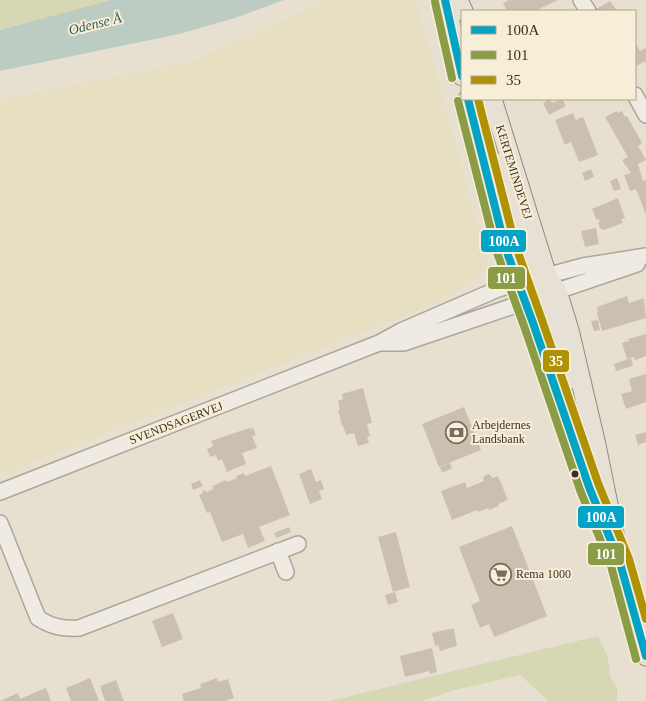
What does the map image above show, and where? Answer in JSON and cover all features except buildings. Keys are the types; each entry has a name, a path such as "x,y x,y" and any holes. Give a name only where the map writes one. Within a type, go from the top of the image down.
{"main road":[{"path":"445,0 461,72"},
{"path":"456,49 461,64"},
{"name":"KERTEMINDEVEJ","path":"468,100 505,247 569,330 596,445 620,563 646,656"},
{"path":"474,100 537,288"},
{"name":"KERTEMINDEVEJ","path":"492,100 537,288 589,487 620,563"}],"street":[{"path":"636,97 646,115"},
{"path":"537,288 583,266 646,256"},
{"name":"SVENDSAGERVEJ","path":"0,492 379,343 404,343 537,288 646,260"},
{"path":"0,524 38,618 50,625 65,629 79,628 298,544"},
{"path":"278,551 286,572"}],"shaded area":[{"path":"327,0 416,0 490,271 437,303 0,475 0,99 193,61"}],"green space":[{"path":"0,0 111,0 0,30"},
{"path":"598,636 608,657 610,676 617,688 617,701 549,701 520,675 455,690 421,701 330,701"}],"water":[{"name":"Odense Å","path":"111,0 284,0 235,18 179,34 0,71 0,30"}],"transit line":[{"name":"100A","path":"445,0 461,72"},
{"name":"101","path":"435,2 452,78"},
{"name":"100A","path":"468,100 505,247 589,487 620,563 646,656"},
{"name":"35","path":"478,100 515,244 598,483 629,559 646,619"},
{"name":"101","path":"458,101 496,250 580,490 611,566 636,659"}],"place":[{"name":"Arbejdernes Landsbank","path":"456,432"},
{"name":"Rema 1000","path":"500,574"}]}
